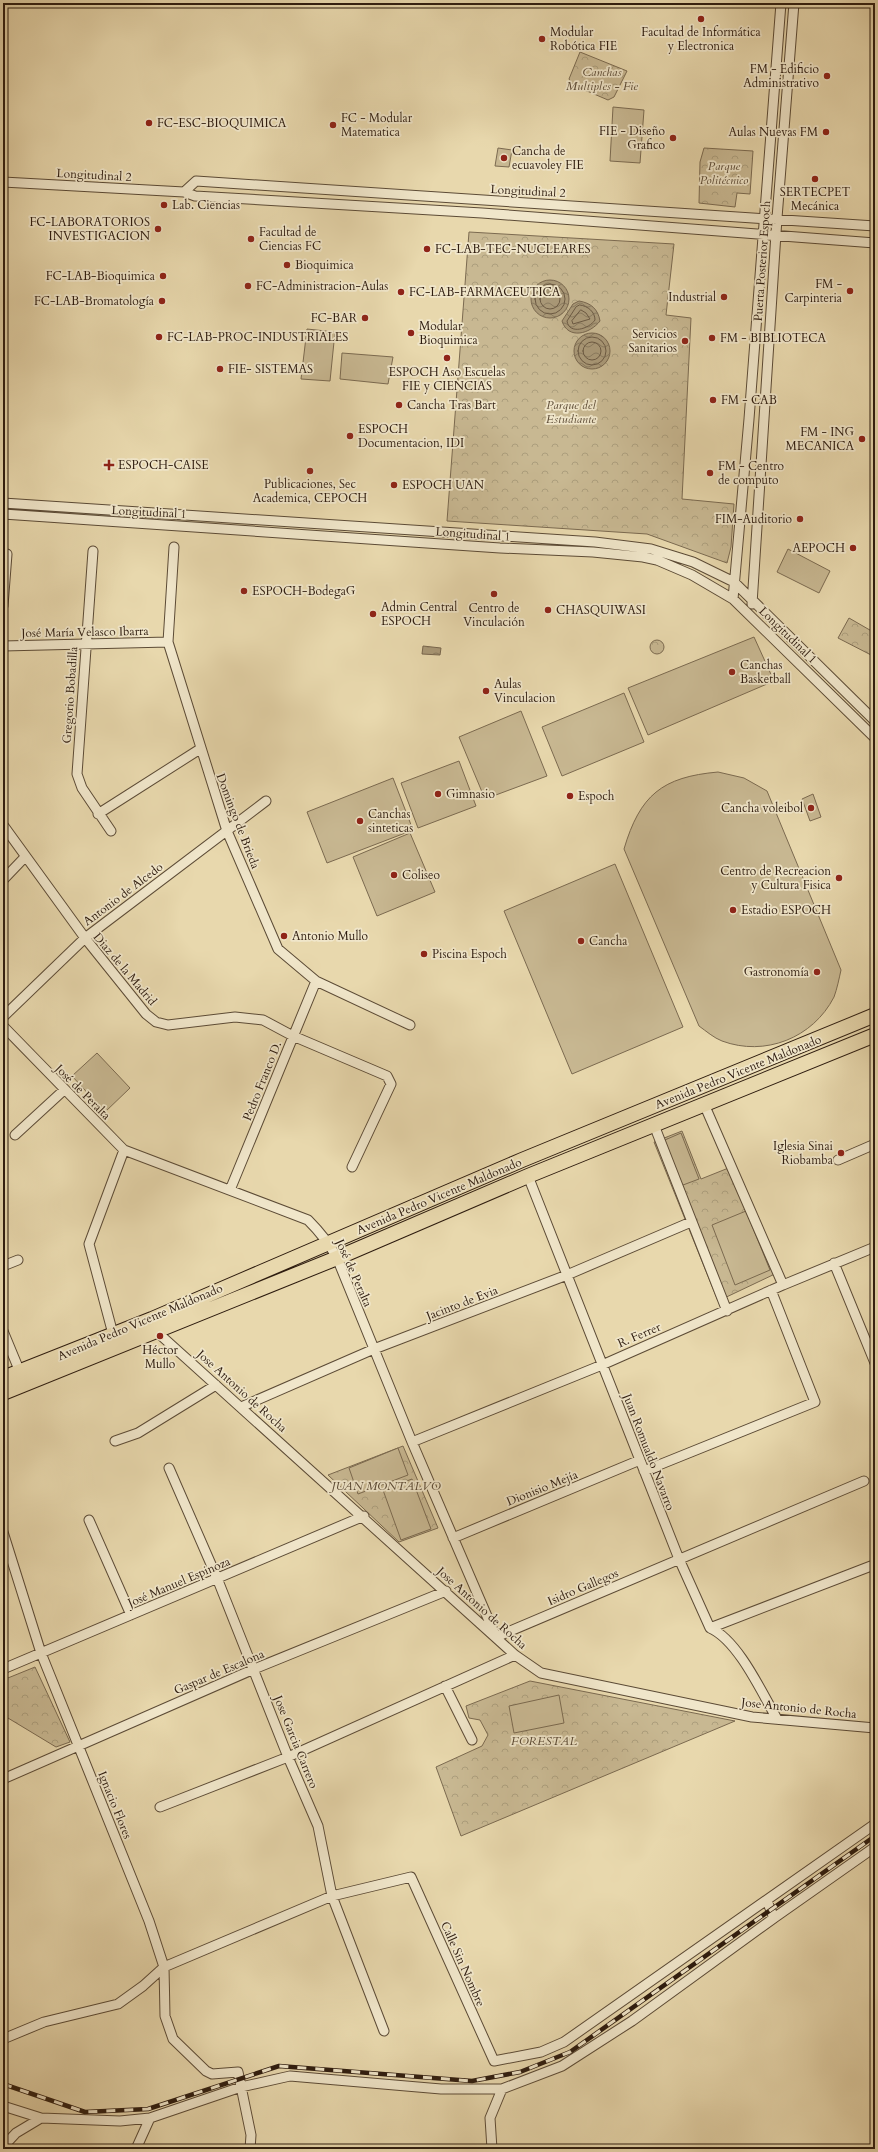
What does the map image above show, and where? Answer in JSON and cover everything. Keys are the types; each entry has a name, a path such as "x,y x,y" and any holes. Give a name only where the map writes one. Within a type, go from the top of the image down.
{"main road":[{"name":"Avenida Pedro Vicente Maldonado","path":"3,1378 113,1334 522,1160 875,1015"},
{"name":"Avenida Pedro Vicente Maldonado","path":"3,1393 157,1332 337,1258 528,1176 875,1035"}],"street":[{"name":"Puerta Posterior Espoch","path":"733,599 780,3"},
{"name":"Puerta Posterior Espoch","path":"752,617 777,218 794,3"},
{"name":"Longitudinal 2","path":"184,192 196,181 437,198 764,217 875,226"},
{"name":"Longitudinal 2","path":"3,182 184,192 195,196 437,210 875,243"},
{"path":"437,198 437,210"},
{"name":"Longitudinal 1","path":"3,503 595,542 651,548 692,562 734,583 875,721"},
{"name":"Longitudinal 1","path":"3,514 643,557 657,560 692,575 733,599 875,738"},
{"name":"Domingo de Brieda","path":"174,547 168,642 226,831 278,949 316,981 410,1025"},
{"name":"Gregorio Bobadilla","path":"93,551 77,774 82,788 98,814 111,831"},
{"path":"3,606 7,554"},
{"name":"José María Velasco Ibarra","path":"3,646 168,642"},
{"path":"98,814 200,749"},
{"name":"Antonio de Alcedo","path":"3,1017 84,938 266,801"},
{"name":"Diaz de la Madrid","path":"3,824 84,938 146,1014 156,1022 168,1025 247,1017 263,1020 293,1036 387,1076 390,1079 391,1084 352,1167"},
{"path":"3,880 25,857"},
{"name":"Pedro Franco D.","path":"230,1190 316,981"},
{"name":"José de Peralta","path":"3,1026 124,1150 308,1220 329,1243 337,1258 452,1538 496,1637"},
{"path":"15,1135 64,1090"},
{"path":"704,1104 783,1284"},
{"path":"654,1125 727,1311"},
{"path":"838,1160 875,1144"},
{"path":"113,1334 89,1244 124,1150"},
{"name":"Juan Romualdo Navarro","path":"528,1176 679,1559 710,1628"},
{"name":"Jacinto de Evia","path":"241,1407 374,1350 567,1275 691,1222"},
{"name":"R. Ferrer","path":"412,1442 602,1364 727,1311 783,1284 875,1247"},
{"path":"3,1266 18,1260"},
{"path":"834,1263 875,1363"},
{"path":"644,1471 815,1402 771,1290"},
{"path":"3,1332 20,1372"},
{"name":"Jose Antonio de Rocha","path":"157,1332 364,1516 515,1655 541,1673 752,1717 875,1728"},
{"path":"115,1441 138,1433 216,1384"},
{"name":"Dionisio Mejía","path":"452,1538 640,1460"},
{"name":"Jose Garcia Carrero","path":"169,1468 217,1578 288,1757 318,1826 332,1896 384,2031"},
{"name":"Isidro Gallegos","path":"496,1637 864,1481"},
{"name":"José Manuel Espinoza","path":"3,1669 364,1516"},
{"path":"88,1520 131,1615"},
{"name":"Ignacio Flores","path":"3,1532 6,1556 41,1653 149,1921 164,1966 165,2016 173,2039 206,2071 212,2074 238,2072 241,2087"},
{"path":"710,1628 871,1566"},
{"name":"Gaspar de Escalona","path":"3,1779 254,1669 446,1591"},
{"path":"710,1628 720,1632 734,1647 777,1719"},
{"path":"160,1807 288,1757 515,1655"},
{"path":"445,1686 472,1740"},
{"path":"774,1918 767,1901 875,1824"},
{"path":"3,2106 41,2118 120,2121 150,2118 241,2087 290,2076 442,2089 502,2088 562,2066 632,2021 875,1847"},
{"name":"Calle Sin Nombre","path":"332,1896 411,1877 494,2061 542,2052 564,2042 767,1901"},
{"path":"3,2039 44,2022 118,2004 143,1986 164,1966 332,1896"},
{"path":"241,2087 251,2135 250,2149"},
{"path":"492,2149 490,2118 502,2088"},
{"path":"3,2147 16,2133 41,2118"},
{"path":"136,2149 150,2118"}],"green space":[{"name":"Canchas Multiples - Fie","path":"580,52 627,71 614,97 608,100 573,85 569,79"},
{"path":"613,107 644,110 640,163 610,161"},
{"name":"Cancha de ecuavoley FIE","path":"498,148 512,150 509,167 495,166"},
{"name":"Parque Politécnico","path":"704,148 753,151 750,194 737,193 735,207 699,203 700,162"},
{"name":"Parque del Estudiante","path":"469,232 674,244 666,315 691,318 682,499 734,504 731,547 727,563 647,534 447,521"},
{"path":"307,329 335,332 330,381 301,379"},
{"path":"342,353 393,357 388,384 340,379"},
{"path":"788,549 830,571 819,593 777,572"},
{"path":"849,618 875,633 875,657 838,638"},
{"path":"754,637 774,681 648,735 628,688"},
{"path":"654,640 660,640 664,644 664,650 660,654 654,654 650,650 650,644"},
{"path":"624,693 644,742 562,776 542,727"},
{"path":"521,711 547,776 485,799 459,737"},
{"name":"Gimnasio","path":"459,761 476,806 418,828 401,783"},
{"name":"Estadio ESPOCH","path":"718,772 744,778 767,791 841,970 834,997 825,1011 814,1023 801,1033 771,1045 755,1047 722,1041 699,1026 624,849 630,830 638,815 646,802 656,792 668,784 682,779"},
{"name":"Canchas sinteticas","path":"393,778 413,830 327,863 307,812"},
{"name":"Cancha voleibol","path":"813,794 821,817 810,821 802,799"},
{"name":"Coliseo","path":"410,833 435,892 377,916 353,857"},
{"name":"Cancha","path":"615,864 683,1027 572,1074 504,911"},
{"path":"97,1053 130,1088 105,1112 72,1076"},
{"path":"682,1131 701,1179 731,1167 777,1273 718,1301 654,1142"},
{"path":"681,1133 699,1179 675,1188 658,1143"},
{"path":"746,1211 770,1270 735,1285 712,1225"},
{"name":"JUAN MONTALVO","path":"403,1446 438,1528 399,1542 328,1475"},
{"path":"398,1448 408,1475 358,1494 349,1468"},
{"path":"412,1479 431,1529 401,1540 383,1490"},
{"path":"35,1667 70,1742 56,1747 3,1715 3,1680"},
{"name":"FORESTAL","path":"530,1681 735,1721 461,1836 436,1767 482,1746 488,1735 480,1720 469,1718 466,1706"},
{"path":"559,1695 564,1723 514,1733 509,1706"}],"water":[{"path":"550,280 560,283 566,289 569,299 566,309 560,315 550,318 540,315 534,309 531,299 534,289 540,283"},
{"path":"579,301 587,303 593,307 598,313 600,321 596,326 585,332 574,333 565,327 562,321 573,304"},
{"path":"596,333 605,338 609,344 609,358 605,364 596,369 588,369 579,364 575,358 574,347 579,338 585,334"},
{"path":"423,646 441,648 440,655 422,654"}],"railway":[{"path":"3,2084 85,2112 148,2109 279,2066 472,2081 520,2072 570,2052 875,1836"}],"place":[{"name":"Facultad de Informática y Electronica","path":"701,19"},
{"name":"Modular Robótica FIE","path":"542,39"},
{"name":"FM - Edificio Administrativo","path":"827,76"},
{"name":"FC-ESC-BIOQUIMICA","path":"149,123"},
{"name":"FC - Modular Matematica","path":"333,125"},
{"name":"Aulas Nuevas FM","path":"826,132"},
{"name":"FIE - Diseño Grafico","path":"673,138"},
{"name":"Cancha de ecuavoley FIE","path":"504,158"},
{"name":"SERTECPET Mecánica","path":"815,179"},
{"name":"Lab. Ciencias","path":"164,205"},
{"name":"FC-LABORATORIOS INVESTIGACION","path":"158,229"},
{"name":"Facultad de Ciencias FC","path":"251,239"},
{"name":"FC-LAB-TEC-NUCLEARES","path":"427,249"},
{"name":"Bioquimica","path":"287,265"},
{"name":"FC-LAB-Bioquimica","path":"163,276"},
{"name":"FC-Administracion-Aulas","path":"248,286"},
{"name":"FM - Carpinteria","path":"850,291"},
{"name":"FC-LAB-FARMACEUTICA","path":"401,292"},
{"name":"Industrial","path":"724,297"},
{"name":"FC-LAB-Bromatología","path":"162,301"},
{"name":"FC-BAR","path":"365,318"},
{"name":"Modular Bioquimica","path":"411,333"},
{"name":"FC-LAB-PROC-INDUSTRIALES","path":"159,337"},
{"name":"FM - BIBLIOTECA","path":"712,338"},
{"name":"Servicios Sanitarios","path":"685,341"},
{"name":"ESPOCH Aso Escuelas FIE y CIENCIAS","path":"447,358"},
{"name":"FIE- SISTEMAS","path":"220,369"},
{"name":"FM - CAB","path":"713,400"},
{"name":"Cancha Tras Bart","path":"399,405"},
{"name":"ESPOCH Documentacion, IDI","path":"350,436"},
{"name":"FM - ING MECANICA","path":"862,439"},
{"name":"ESPOCH-CAISE","path":"109,465"},
{"name":"Publicaciones, Sec Academica, CEPOCH","path":"310,471"},
{"name":"FM - Centro de computo","path":"710,473"},
{"name":"ESPOCH UAN","path":"394,485"},
{"name":"FIM-Auditorio","path":"800,519"},
{"name":"AEPOCH","path":"853,548"},
{"name":"ESPOCH-BodegaG","path":"244,591"},
{"name":"Centro de Vinculación","path":"494,594"},
{"name":"CHASQUIWASI","path":"548,610"},
{"name":"Admin Central ESPOCH","path":"373,614"},
{"name":"Canchas Basketball","path":"732,672"},
{"name":"Aulas Vinculacion","path":"486,691"},
{"name":"Gimnasio","path":"438,794"},
{"name":"Espoch","path":"570,796"},
{"name":"Cancha voleibol","path":"811,808"},
{"name":"Canchas sinteticas","path":"360,821"},
{"name":"Coliseo","path":"394,875"},
{"name":"Centro de Recreacion y Cultura Fisica","path":"839,878"},
{"name":"Estadio ESPOCH","path":"733,910"},
{"name":"Antonio Mullo","path":"284,936"},
{"name":"Cancha","path":"581,941"},
{"name":"Piscina Espoch","path":"424,954"},
{"name":"Gastronomía","path":"817,972"},
{"name":"Iglesia Sinai Riobamba","path":"841,1153"},
{"name":"Héctor Mullo","path":"160,1336"}]}
